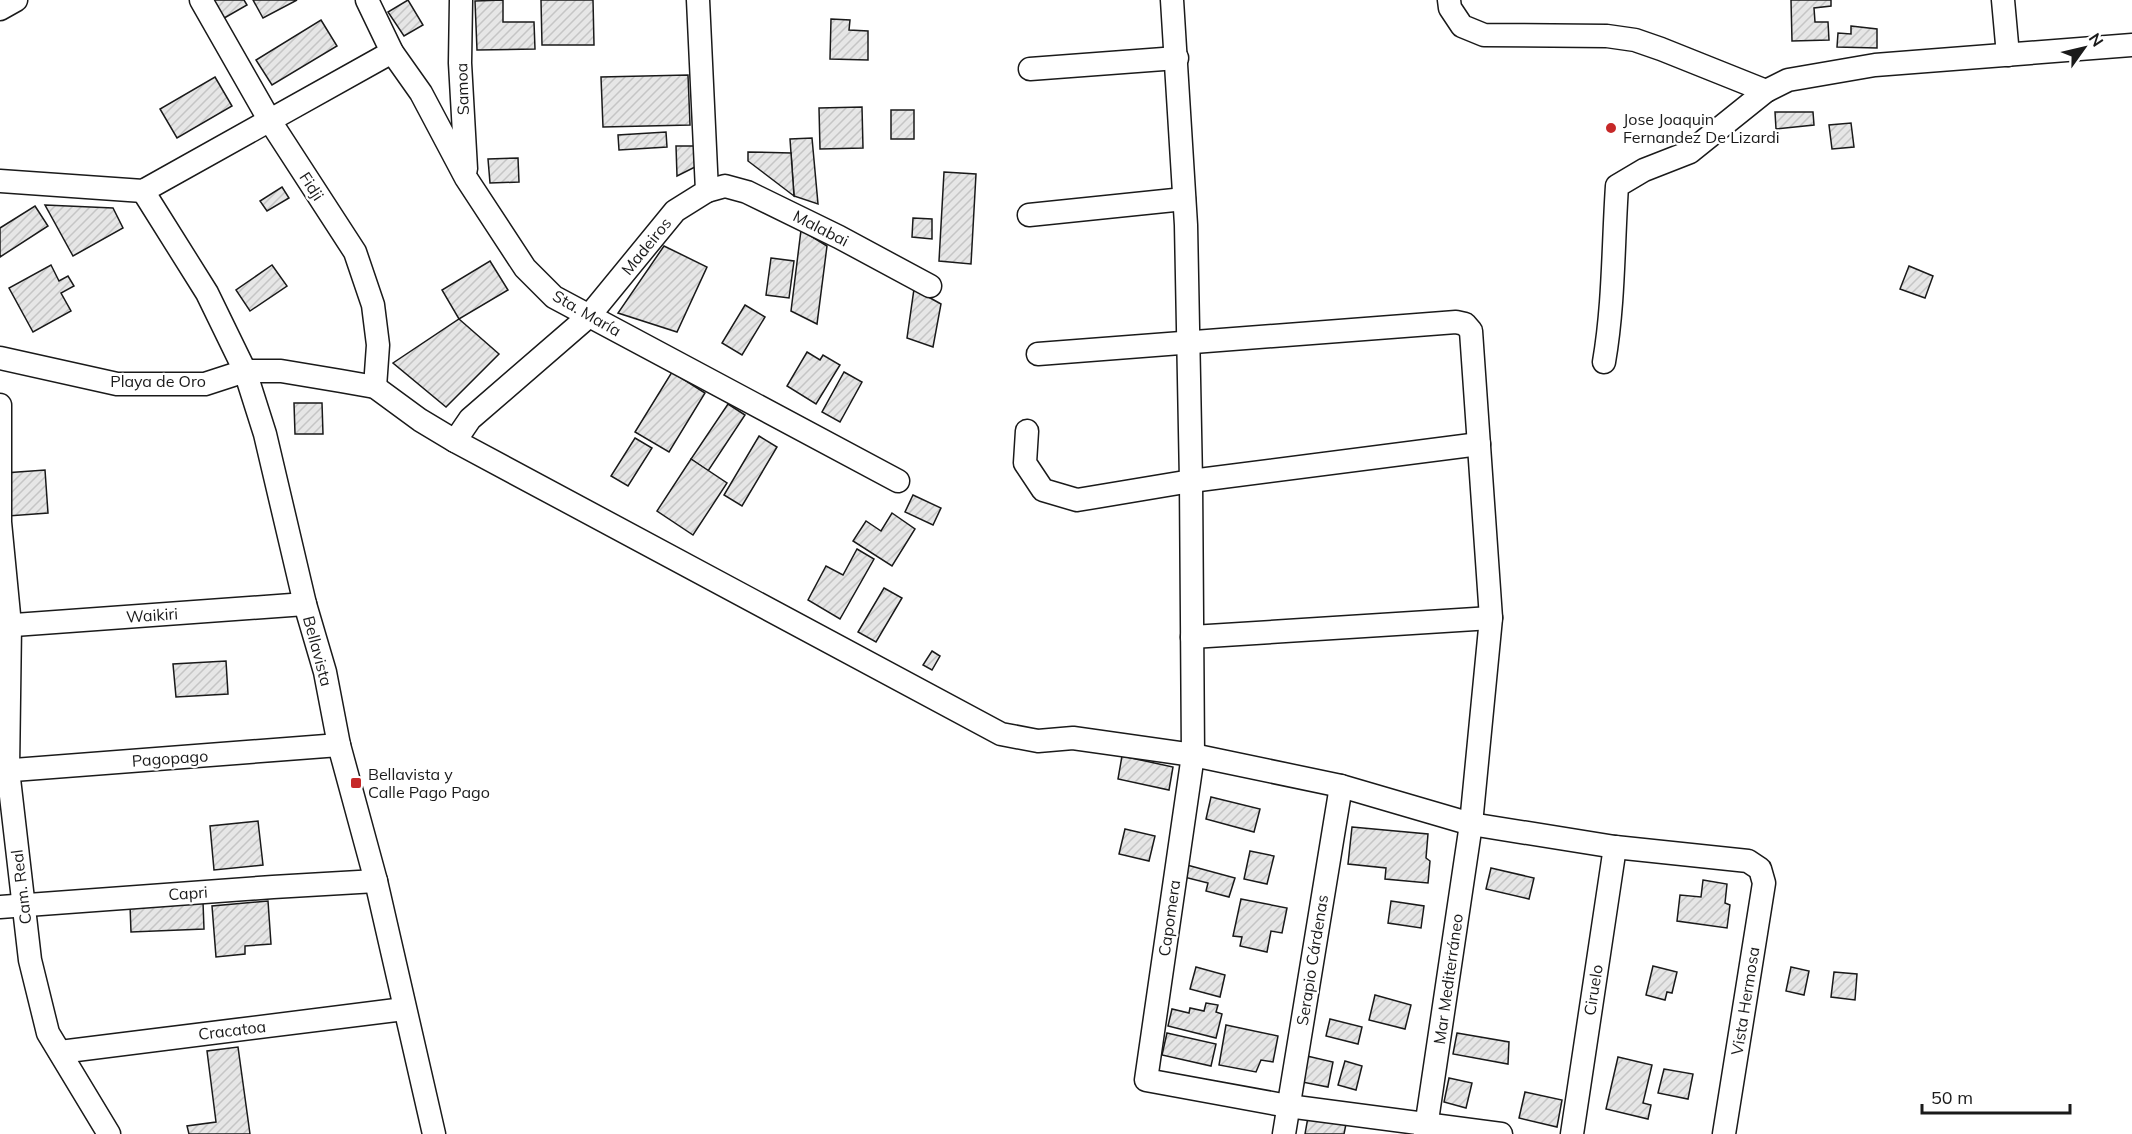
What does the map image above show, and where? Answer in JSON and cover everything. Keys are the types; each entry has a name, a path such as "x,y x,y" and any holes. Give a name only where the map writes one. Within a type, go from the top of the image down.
{"street":[{"path":"0,9 16,0"},
{"name":"Fidji","path":"201,0 270,121 355,252 373,306 378,345 375,387"},
{"name":"Sta. María","path":"367,0 392,52 421,93 466,178 525,268 554,297 898,481"},
{"name":"Samoa","path":"461,0 460,63 466,178"},
{"path":"698,0 707,191"},
{"name":"Capomera","path":"1172,0 1185,198 1191,481 1193,755 1146,1080 1288,1106"},
{"path":"1449,0 1450,8 1462,26 1484,35 1606,36 1635,40 1766,91"},
{"path":"2004,0 2008,55"},
{"path":"1604,362 1611,323 1612,248 1617,186 1644,170 1690,152 1766,91 1788,80 1875,65 2132,45"},
{"path":"0,181 143,191 392,52"},
{"path":"1029,69 1177,58"},
{"name":"Malabai","path":"707,191 725,186 747,192 839,237 930,286"},
{"name":"Bellavista","path":"143,191 207,293 245,371 265,434 305,604 325,672 339,746 376,881 434,1134"},
{"name":"Madeiros","path":"455,441 470,419 589,316 675,211 707,191"},
{"path":"1029,215 1185,198"},
{"name":"Mar Mediterráneo","path":"1188,341 1456,322 1466,324 1471,331 1491,618 1471,824 1426,1129"},
{"path":"1038,354 1188,341"},
{"name":"Playa de Oro","path":"0,358 117,384 205,384 245,371 281,370 375,387"},
{"path":"375,387 420,420 455,441 1001,734 1038,741 1073,738 1193,755 1341,786 1471,824 1615,847"},
{"name":"Cam. Real","path":"0,405 0,522 5,626 4,770 30,960 48,1033 109,1134"},
{"path":"1027,431 1025,463 1043,490 1077,500 1191,481 1479,444"},
{"name":"Waikiri","path":"5,626 305,604"},
{"path":"1192,637 1491,618"},
{"name":"Pagopago","path":"4,770 339,746"},
{"name":"Serapio Cárdenas","path":"1284,1134 1341,786"},
{"name":"Vista Hermosa","path":"1615,847 1748,861 1760,869 1764,883 1724,1134"},
{"name":"Ciruelo","path":"1572,1134 1615,847"},
{"name":"Capri","path":"0,907 376,881"},
{"name":"Cracatoa","path":"60,1052 404,1009"},
{"path":"1288,1106 1426,1129 1501,1134"}],"building":[{"path":"213,0 244,0 247,5 219,21"},
{"path":"253,0 297,0 263,18"},
{"path":"408,0 423,25 404,36 388,12"},
{"path":"503,0 503,22 534,22 535,49 477,50 475,1"},
{"path":"541,0 593,0 594,45 542,45"},
{"path":"1791,0 1831,0 1831,6 1814,8 1815,22 1828,22 1829,40 1792,41"},
{"path":"831,19 850,20 849,30 868,31 868,60 830,59"},
{"path":"321,20 337,46 272,85 256,60"},
{"path":"1851,26 1877,29 1877,48 1837,47 1838,33 1851,34"},
{"path":"688,75 690,125 603,127 601,77"},
{"path":"215,77 232,106 177,138 160,109"},
{"path":"862,107 863,148 820,149 819,108"},
{"path":"891,110 914,110 914,139 891,139"},
{"path":"1775,112 1813,112 1814,125 1776,129"},
{"path":"1851,123 1854,147 1832,149 1829,125"},
{"path":"666,132 667,147 619,150 618,135"},
{"path":"812,138 818,204 794,196 790,139"},
{"path":"676,146 696,146 697,166 677,176"},
{"path":"748,152 791,153 794,196 748,161"},
{"path":"518,158 519,182 490,183 488,159"},
{"path":"944,172 976,174 971,264 939,261"},
{"path":"282,187 289,198 267,211 260,201"},
{"path":"45,205 113,208 123,228 73,256"},
{"path":"35,206 48,226 0,257 0,228"},
{"path":"913,218 932,219 932,239 912,237"},
{"path":"801,230 827,246 817,324 791,311"},
{"path":"664,246 707,267 677,332 618,313"},
{"path":"771,258 794,261 789,298 766,295"},
{"path":"490,261 508,290 459,319 442,290"},
{"path":"51,265 59,281 68,276 74,286 61,293 71,311 33,332 9,288"},
{"path":"272,265 287,286 250,311 236,290"},
{"path":"1909,266 1933,276 1925,298 1900,289"},
{"path":"914,289 941,304 933,347 907,338"},
{"path":"745,305 765,317 742,355 722,343"},
{"path":"459,319 499,354 446,407 393,363"},
{"path":"807,352 820,360 823,355 840,365 816,404 787,386"},
{"path":"672,372 705,393 669,452 635,432"},
{"path":"844,372 862,382 840,422 822,412"},
{"path":"294,403 322,403 323,434 295,434"},
{"path":"728,404 745,415 708,471 691,459"},
{"path":"759,436 777,447 742,506 724,495"},
{"path":"635,438 652,448 628,486 611,476"},
{"path":"691,459 727,483 693,535 657,511"},
{"path":"45,470 48,513 8,516 4,473"},
{"path":"913,495 941,508 933,525 905,512"},
{"path":"892,513 915,529 892,566 853,541 866,521 881,531"},
{"path":"857,549 874,559 840,619 808,600 826,566 843,575"},
{"path":"884,588 902,598 876,642 858,632"},
{"path":"932,651 940,656 932,670 923,665"},
{"path":"226,661 228,694 176,697 173,664"},
{"path":"1122,756 1173,767 1169,790 1118,779"},
{"path":"1211,797 1260,809 1254,832 1206,819"},
{"path":"258,821 263,865 214,870 210,826"},
{"path":"1352,827 1428,834 1426,858 1430,861 1428,883 1385,879 1386,868 1348,864"},
{"path":"1125,829 1155,836 1149,861 1119,854"},
{"path":"1250,851 1274,856 1267,884 1244,879"},
{"path":"1187,865 1235,878 1229,897 1206,891 1208,883 1184,877"},
{"path":"1491,868 1534,878 1529,899 1486,889"},
{"path":"1703,880 1727,884 1725,903 1730,905 1727,928 1677,921 1680,895 1701,897"},
{"path":"1241,899 1287,908 1282,933 1271,931 1267,952 1240,946 1242,937 1233,936"},
{"path":"268,901 271,944 245,946 245,954 216,957 212,906"},
{"path":"1391,901 1424,906 1421,928 1388,923"},
{"path":"203,902 204,929 131,932 130,905"},
{"path":"1653,966 1677,972 1672,993 1667,992 1665,1000 1646,995"},
{"path":"1196,967 1225,975 1220,997 1190,989"},
{"path":"1791,967 1809,971 1804,995 1786,991"},
{"path":"1834,972 1857,974 1855,1000 1831,997"},
{"path":"1375,995 1411,1005 1405,1029 1369,1020"},
{"path":"1206,1003 1218,1005 1216,1012 1222,1014 1216,1038 1168,1026 1172,1009 1189,1013 1190,1008 1204,1011"},
{"path":"1330,1019 1362,1027 1358,1044 1326,1036"},
{"path":"1226,1025 1278,1036 1273,1062 1261,1060 1256,1072 1219,1065"},
{"path":"1167,1033 1216,1044 1211,1066 1162,1055"},
{"path":"1457,1033 1509,1042 1508,1064 1453,1054"},
{"path":"238,1047 250,1134 189,1134 187,1126 216,1122 207,1051"},
{"path":"1307,1056 1333,1062 1328,1087 1302,1082"},
{"path":"1618,1057 1652,1065 1643,1103 1651,1105 1648,1119 1606,1109"},
{"path":"1345,1061 1362,1066 1356,1090 1338,1085"},
{"path":"1664,1069 1693,1074 1688,1099 1658,1093"},
{"path":"1449,1078 1472,1083 1466,1108 1444,1102"},
{"path":"1525,1092 1562,1100 1557,1127 1519,1118"},
{"path":"1308,1117 1346,1124 1344,1134 1305,1134"}],"place":[{"name":"Jose Joaquin Fernandez De Lizardi","path":"1611,128"},
{"name":"Bellavista y Calle Pago Pago","path":"356,783"}]}
